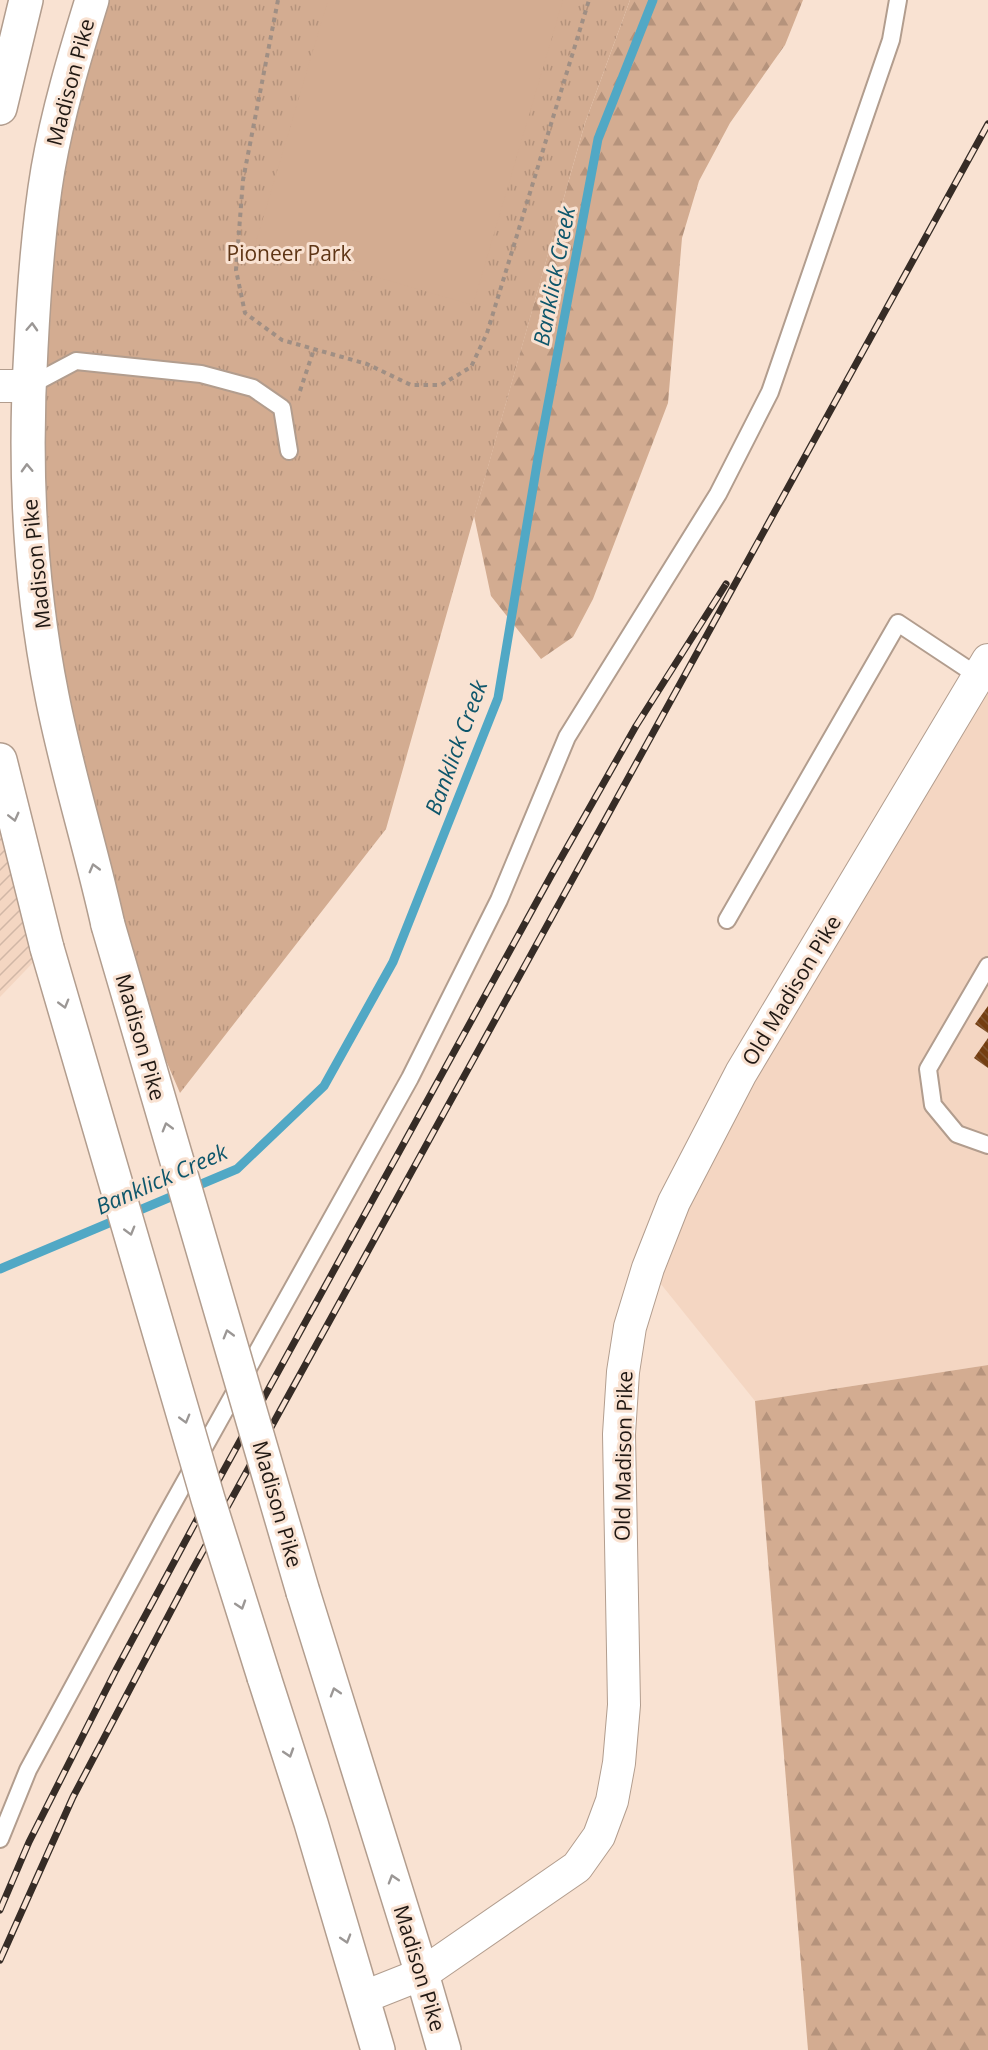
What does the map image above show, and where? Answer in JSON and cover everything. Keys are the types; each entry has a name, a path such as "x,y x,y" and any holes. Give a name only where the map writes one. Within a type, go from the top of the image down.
{"main road":[{"path":"0,108 26,0"},
{"name":"Madison Pike","path":"92,0 72,66 48,168 34,275 14,386 27,452 30,540 51,693 69,776 108,925 303,1592 444,2050"},
{"path":"0,760 47,948 208,1499 312,1823 378,2050"}],"street":[{"name":"Old Madison Pike","path":"364,1997 422,1974 577,1867 598,1836 612,1801 619,1763 624,1705 619,1434 623,1372 630,1327 648,1268 674,1202 741,1073 985,673"}],"lane":[{"path":"0,1839 34,1760 163,1521 410,1078 499,900 567,738 718,494 770,392 891,40 898,0"},
{"path":"14,386 76,361 201,374 253,388 282,408 289,451"},
{"path":"727,920 898,623 985,673"},
{"path":"988,966 928,1070 933,1105 957,1134 988,1145"}],"path":[{"path":"278,0 243,180 236,270 245,313 282,340 367,364 411,386 441,385 471,367 488,333 589,0"},
{"path":"282,408 294,409 314,349"}],"shaded area":[{"path":"988,660 988,1365 755,1401 648,1268"},
{"path":"0,760 47,948 0,997"}],"green space":[{"name":"Pioneer Park","path":"92,0 630,0 585,123 386,829 180,1093 108,925 69,776 29,386"},
{"path":"328,0 563,0 473,305 256,242"},
{"path":"630,0 803,0 785,45 730,123 699,181 682,238 668,403 593,599 573,637 541,659 491,596 474,516 585,123"},
{"path":"988,1365 988,2050 808,2050 755,1401"}],"building":[{"path":"988,1006 988,1033 975,1024"},
{"path":"988,1038 988,1068 974,1058"}],"waterway":[{"name":"Banklick Creek","path":"0,1269 237,1169 324,1086 393,962 498,698 539,452 598,139 653,0"}],"railway":[{"path":"0,1960 73,1797 193,1569 988,124"},
{"path":"0,1910 29,1842 116,1670 208,1499 552,874 636,726 726,584"}]}
